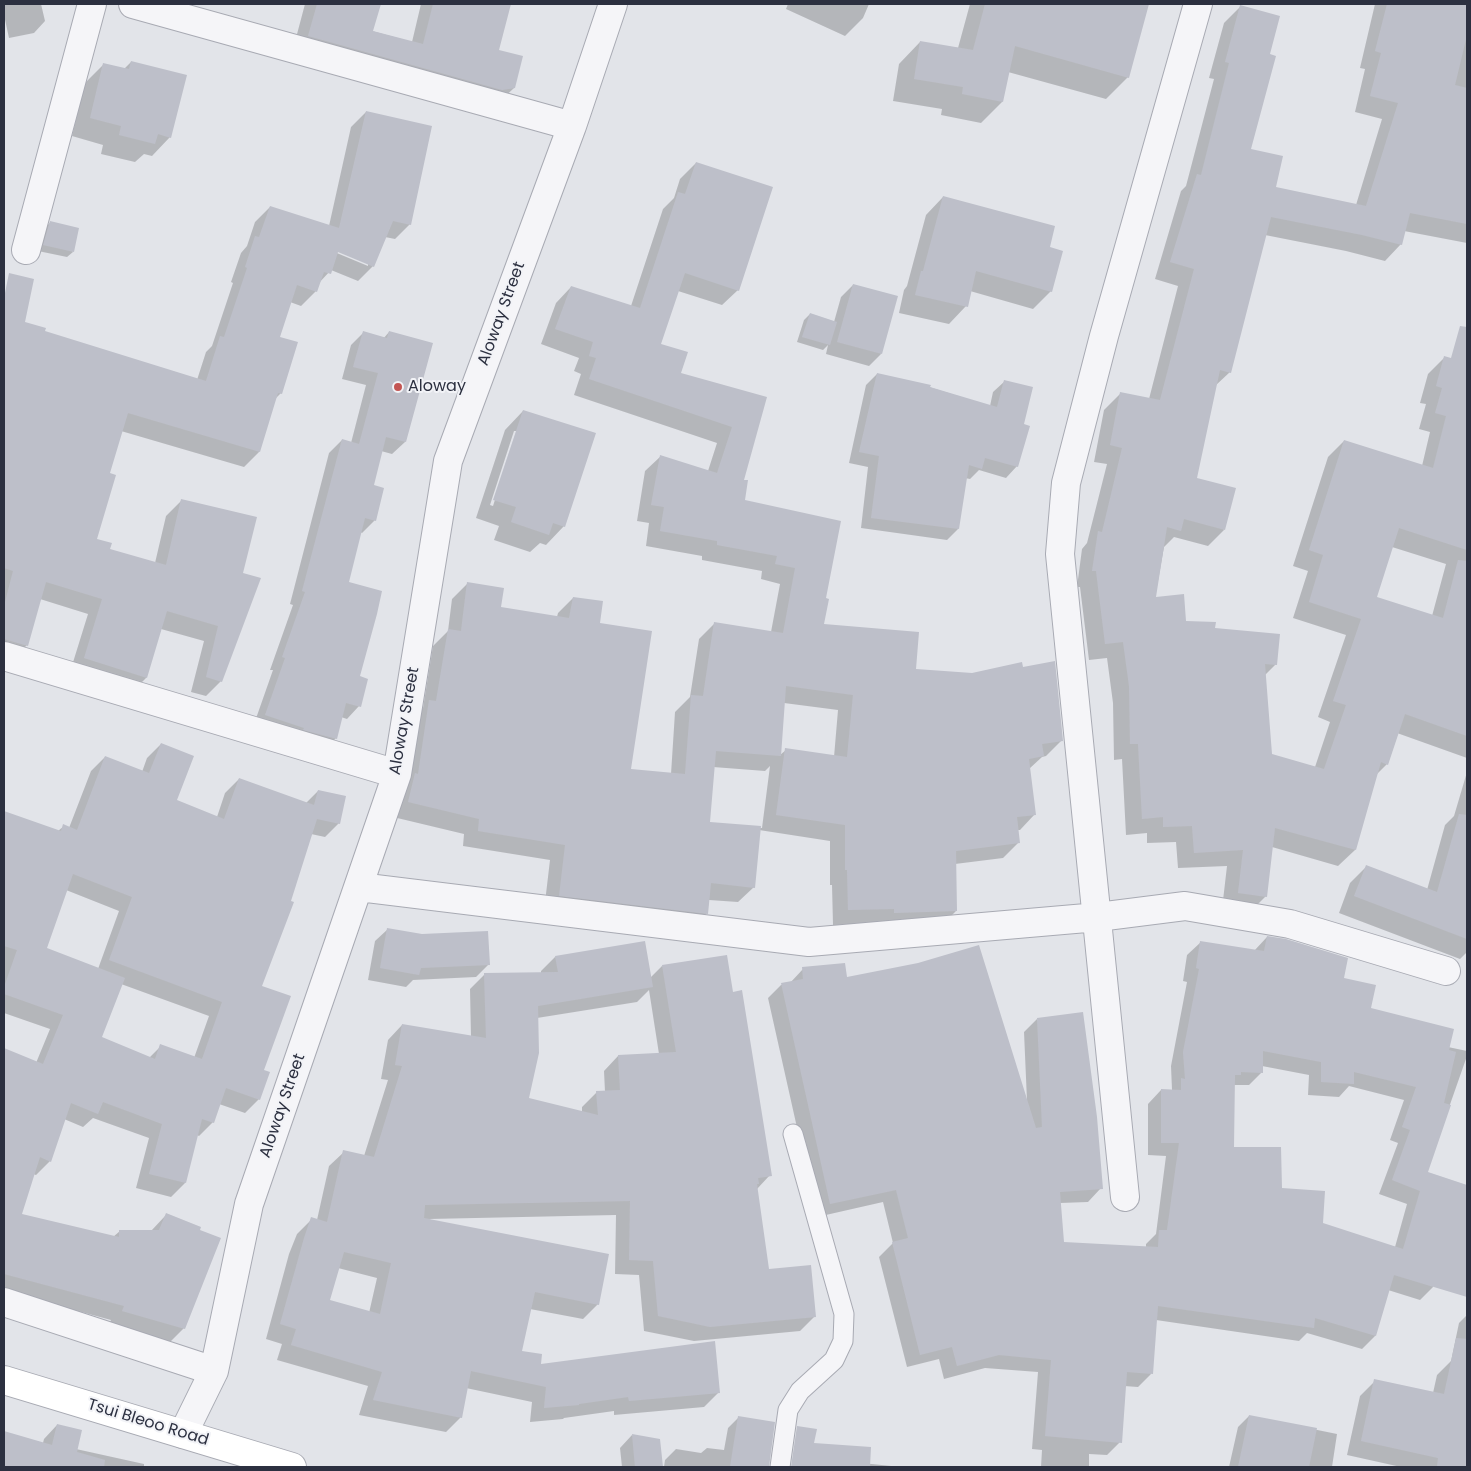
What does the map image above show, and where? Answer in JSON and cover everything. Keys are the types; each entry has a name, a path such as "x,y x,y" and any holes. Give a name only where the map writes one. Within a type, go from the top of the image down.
{"street":[{"path":"26,250 92,4"},
{"path":"133,4 572,126"},
{"name":"Aloway Street","path":"183,1434 214,1371 249,1204 359,887 396,774 448,461 572,126 613,4"},
{"path":"1125,1197 1060,554 1066,483 1104,336 1198,4"},
{"path":"4,656 396,774"},
{"path":"359,887 809,942 1098,917 1185,906 1290,924 1446,970"},
{"path":"4,1302 214,1371"},
{"name":"Tsui Bleoo Road","path":"4,1380 292,1467"}],"lane":[{"path":"780,1467 788,1410 800,1390 834,1360 843,1341 844,1314 793,1134"}],"building":[{"path":"317,4 381,4 373,31 423,44 433,4 511,4 499,50 523,56 515,88 502,90 308,36"},
{"path":"985,4 1149,4 1129,78 1015,46 1003,102 962,94 963,87 914,79 920,41 973,50"},
{"path":"1387,4 1467,4 1467,35 1455,85 1467,88 1467,224 1410,213 1402,245 1271,217 1231,373 1220,370 1197,478 1236,488 1225,530 1184,519 1181,531 1167,527 1156,597 1184,594 1186,621 1216,622 1215,628 1280,634 1277,665 1265,664 1272,754 1324,769 1346,705 1333,701 1361,619 1309,602 1323,555 1309,550 1344,440 1433,468 1446,416 1435,413 1442,388 1436,386 1444,356 1451,358 1460,326 1467,327 1467,550 1399,528 1377,597 1443,618 1458,560 1467,561 1467,736 1405,714 1388,765 1381,762 1356,850 1275,828 1267,897 1238,893 1243,850 1194,853 1192,826 1163,827 1163,817 1142,819 1138,744 1130,744 1129,686 1123,642 1105,644 1096,571 1092,571 1098,531 1102,532 1122,448 1110,445 1120,392 1160,400 1194,269 1170,262 1197,174 1201,175 1229,63 1225,62 1240,5 1280,16 1270,54 1276,56 1251,149 1283,156 1276,187 1366,206 1398,103 1370,96 1381,53 1375,51"},
{"path":"131,61 187,75 171,138 158,134 155,144 119,135 121,126 90,118 103,63 129,69"},
{"path":"366,111 432,126 411,225 393,221 374,267 338,252 331,274 324,272 317,292 297,285 280,337 298,342 282,394 278,393 260,452 128,413 110,473 116,475 97,539 112,543 110,549 166,565 181,499 257,517 243,573 261,578 222,682 206,677 218,626 167,611 147,678 84,658 102,599 46,582 28,646 4,639 4,606 13,571 4,568 4,298 9,273 34,279 25,322 46,328 45,331 206,381 220,336 224,337 247,268 245,267 255,236 259,237 270,206 339,228"},
{"path":"696,162 773,187 739,291 685,273 661,344 688,352 681,373 767,397 744,480 748,480 745,500 841,521 826,598 829,599 824,624 919,632 916,669 972,673 1022,662 1023,667 1055,661 1063,741 1042,744 1044,756 1029,759 1036,815 1017,817 1020,843 956,851 957,911 894,913 894,909 848,910 847,870 845,870 845,825 776,815 785,748 847,757 853,695 786,686 781,756 716,751 710,822 761,826 755,888 711,883 708,914 559,896 565,845 478,831 479,819 408,802 415,773 418,774 429,700 436,701 448,629 461,631 467,582 504,588 501,607 569,618 573,597 603,601 600,623 652,631 631,769 685,774 691,695 703,696 714,622 783,633 795,568 775,564 777,556 717,545 717,541 660,531 664,507 651,505 660,455 717,473 732,427 589,379 596,358 589,356 593,342 555,329 571,286 640,308 678,192 685,194"},
{"path":"943,196 1055,226 1050,247 1063,251 1052,292 976,271 968,307 915,295"},
{"path":"50,221 79,228 74,252 43,245"},
{"path":"853,284 898,296 882,354 837,342"},
{"path":"810,313 837,322 830,345 802,337"},
{"path":"363,331 387,338 389,331 433,343 406,442 386,437 374,485 384,488 376,521 365,518 349,582 382,591 360,676 368,679 361,707 346,703 337,739 303,730 304,728 265,715 285,658 282,657 305,592 302,591 342,439 359,444 378,373 353,367"},
{"path":"877,373 931,385 930,387 997,407 1004,380 1033,387 1024,424 1030,426 1018,467 985,458 982,469 969,465 959,529 871,518 879,456 859,452"},
{"path":"523,410 596,433 565,527 553,523 549,535 511,522 516,507 493,500"},
{"path":"161,743 194,756 177,800 224,819 239,778 314,805 318,790 346,796 340,824 317,819 291,901 294,902 262,986 291,996 264,1070 270,1072 260,1100 226,1088 214,1123 202,1119 186,1183 149,1174 162,1124 103,1102 98,1114 71,1103 51,1162 40,1157 22,1214 119,1237 119,1230 159,1230 166,1213 201,1227 200,1230 221,1238 185,1329 122,1311 124,1306 4,1274 4,1048 43,1064 63,1015 4,994 4,987 17,950 4,946 4,811 61,831 63,824 77,830 105,756 149,773","holes":["73,874 132,897 109,960 222,1002 202,1059 160,1044 155,1059 102,1037 125,978 47,948"]},
{"path":"1459,814 1467,815 1467,939 1354,896 1366,865 1437,892"},
{"path":"387,928 422,934 488,931 490,965 421,968 419,975 380,968"},
{"path":"1267,936 1286,939 1348,958 1344,978 1376,985 1371,1008 1454,1029 1449,1050 1456,1052 1444,1103 1451,1105 1428,1172 1467,1185 1467,1297 1394,1275 1376,1336 1315,1318 1314,1328 1158,1306 1153,1374 1127,1372 1122,1443 1045,1436 1051,1360 999,1355 957,1366 952,1347 920,1355 892,1242 908,1238 896,1190 830,1204 781,983 803,979 802,967 845,963 847,977 918,963 979,945 1036,1128 1042,1127 1037,1018 1083,1012 1097,1117 1103,1189 1060,1192 1064,1242 1158,1247 1159,1230 1167,1230 1179,1143 1161,1143 1161,1089 1181,1090 1181,1078 1185,1079 1183,1052 1199,969 1196,968 1200,941 1264,951","holes":["1263,1051 1321,1062 1321,1082 1354,1084 1354,1072 1416,1087 1402,1127 1410,1130 1392,1180 1420,1191 1403,1249 1323,1223 1325,1191 1282,1188 1281,1147 1234,1147 1235,1075 1241,1075 1241,1072 1263,1073"]},
{"path":"645,941 653,987 538,1006 539,1053 529,1098 598,1115 596,1091 620,1090 618,1055 676,1052 662,965 727,955 733,992 742,990 772,1176 758,1178 759,1184 757,1184 769,1269 811,1265 816,1317 710,1327 658,1316 653,1261 629,1260 630,1201 425,1205 424,1218 609,1254 599,1305 535,1292 522,1351 542,1354 541,1364 715,1341 720,1393 629,1401 628,1397 579,1405 544,1408 546,1387 471,1371 462,1418 373,1400 382,1372 291,1345 296,1329 280,1324 311,1217 327,1222 343,1150 374,1157 402,1066 395,1065 402,1024 486,1038 484,973 558,972 555,956","holes":["344,1252 391,1263 380,1314 330,1300"]},
{"path":"1456,1338 1467,1339 1467,1467 1437,1467 1438,1458 1361,1441 1374,1379 1444,1394"},
{"path":"1249,1415 1317,1428 1309,1467 1238,1467"},
{"path":"738,1416 775,1422 769,1467 730,1467"},
{"path":"57,1424 82,1430 77,1452 105,1460 104,1467 4,1467 4,1431 52,1445"},
{"path":"797,1426 817,1429 814,1443 871,1447 870,1467 791,1467"},
{"path":"632,1434 660,1439 663,1467 635,1467"}],"place":[{"name":"Aloway","path":"398,387"}]}
